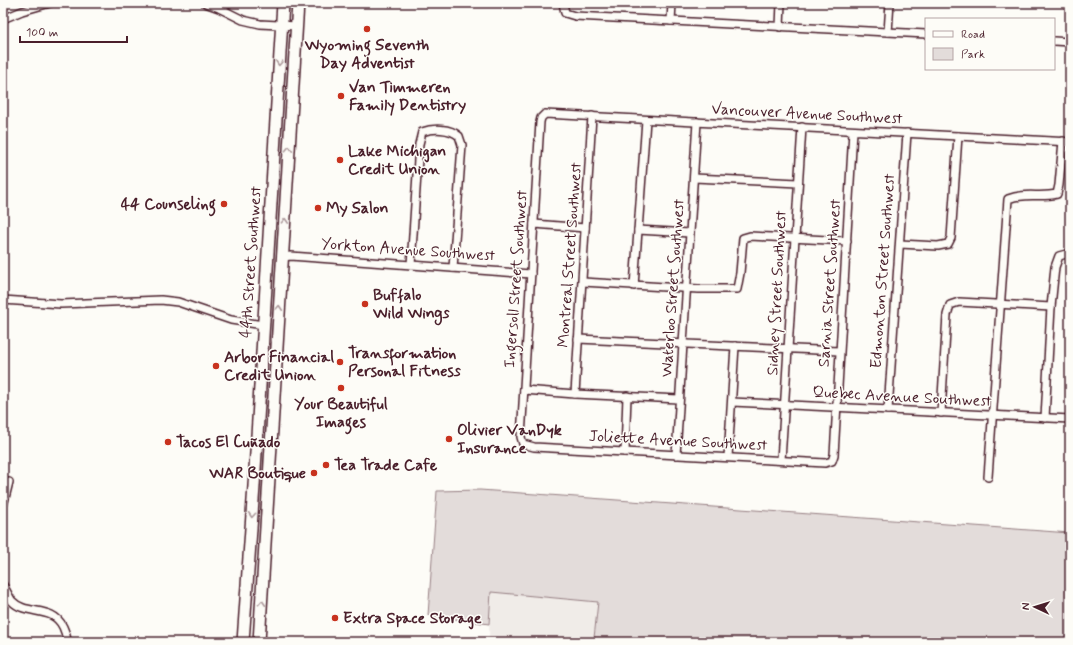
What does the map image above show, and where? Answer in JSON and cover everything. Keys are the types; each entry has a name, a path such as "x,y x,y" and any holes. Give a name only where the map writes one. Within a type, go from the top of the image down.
{"main road":[{"name":"44th Street Southwest","path":"243,642 283,3"},
{"name":"44th Street Southwest","path":"259,642 298,3"},
{"path":"277,108 282,108 291,114"},
{"path":"268,252 283,257"},
{"path":"264,310 274,325 279,327"},
{"path":"263,325 270,332 278,347"},
{"path":"257,419 263,422 271,433"},
{"path":"250,544 256,552 265,553"}],"street":[{"path":"3,19 22,11 50,3"},
{"path":"205,3 243,20 260,24 297,26"},
{"path":"563,3 564,12 574,16 925,34"},
{"path":"671,21 672,3"},
{"path":"780,27 781,3"},
{"path":"888,32 890,3"},
{"path":"1055,41 1070,42"},
{"name":"Vancouver Avenue Southwest","path":"543,116 545,114 557,114 1066,142"},
{"name":"Ingersoll Street Southwest","path":"523,444 521,436 540,122 543,116"},
{"name":"Montreal Street Southwest","path":"575,394 592,116"},
{"path":"634,286 646,120"},
{"name":"Waterloo Street Southwest","path":"676,455 697,122"},
{"name":"Sidney Street Southwest","path":"781,460 802,127"},
{"path":"411,265 419,144 422,132 429,130 444,130 454,132 460,136 462,145 453,268"},
{"name":"Sarnia Street Southwest","path":"832,461 834,455 853,131"},
{"name":"Edmonton Street Southwest","path":"888,410 907,133"},
{"path":"900,244 938,246 948,244 951,238 958,136"},
{"path":"988,477 1008,199 1019,194 1048,196 1057,194 1066,142"},
{"path":"694,178 798,183"},
{"path":"534,224 586,228"},
{"path":"638,230 690,233"},
{"path":"583,282 687,289 737,289 743,238 750,236 847,241"},
{"path":"1045,418 1051,307 1055,267 1059,256 1070,254"},
{"name":"Yorkton Avenue Southwest","path":"283,257 290,256 531,274"},
{"path":"3,300 61,304 161,300 178,302 231,320 263,325"},
{"path":"941,413 947,315 950,305 959,302 1051,307"},
{"path":"578,339 839,351"},
{"path":"728,457 735,346"},
{"path":"524,390 679,399"},
{"path":"625,452 627,396"},
{"name":"Quebec Avenue Southwest","path":"732,402 1070,419"},
{"name":"Joliette Avenue Southwest","path":"523,444 534,447 676,455 824,463 832,461"},
{"path":"3,506 9,482"},
{"path":"3,585 13,602 23,608 41,611 53,616 61,623 67,637 67,642"}],"shaded area":[{"path":"490,592 598,602 594,638 646,642 489,642"}],"green space":[{"path":"480,490 1070,533 1070,642 646,642 594,638 598,602 491,592 489,624 428,615 437,491"}],"place":[{"name":"Wyoming Seventh Day Adventist","path":"367,29"},
{"name":"Van Timmeren Family Dentistry","path":"341,96"},
{"name":"Lake Michigan Credit Union","path":"340,160"},
{"name":"44 Counseling","path":"224,204"},
{"name":"My Salon","path":"318,208"},
{"name":"Buffalo Wild Wings","path":"365,304"},
{"name":"Transformation Personal Fitness","path":"340,362"},
{"name":"Arbor Financial Credit Union","path":"216,366"},
{"name":"Your Beautiful Images","path":"341,388"},
{"name":"Olivier VanDyk Insurance","path":"449,439"},
{"name":"Tacos El Cuñado","path":"168,442"},
{"name":"Tea Trade Cafe","path":"326,465"},
{"name":"WAR Boutique","path":"314,473"},
{"name":"Extra Space Storage","path":"335,618"}]}
